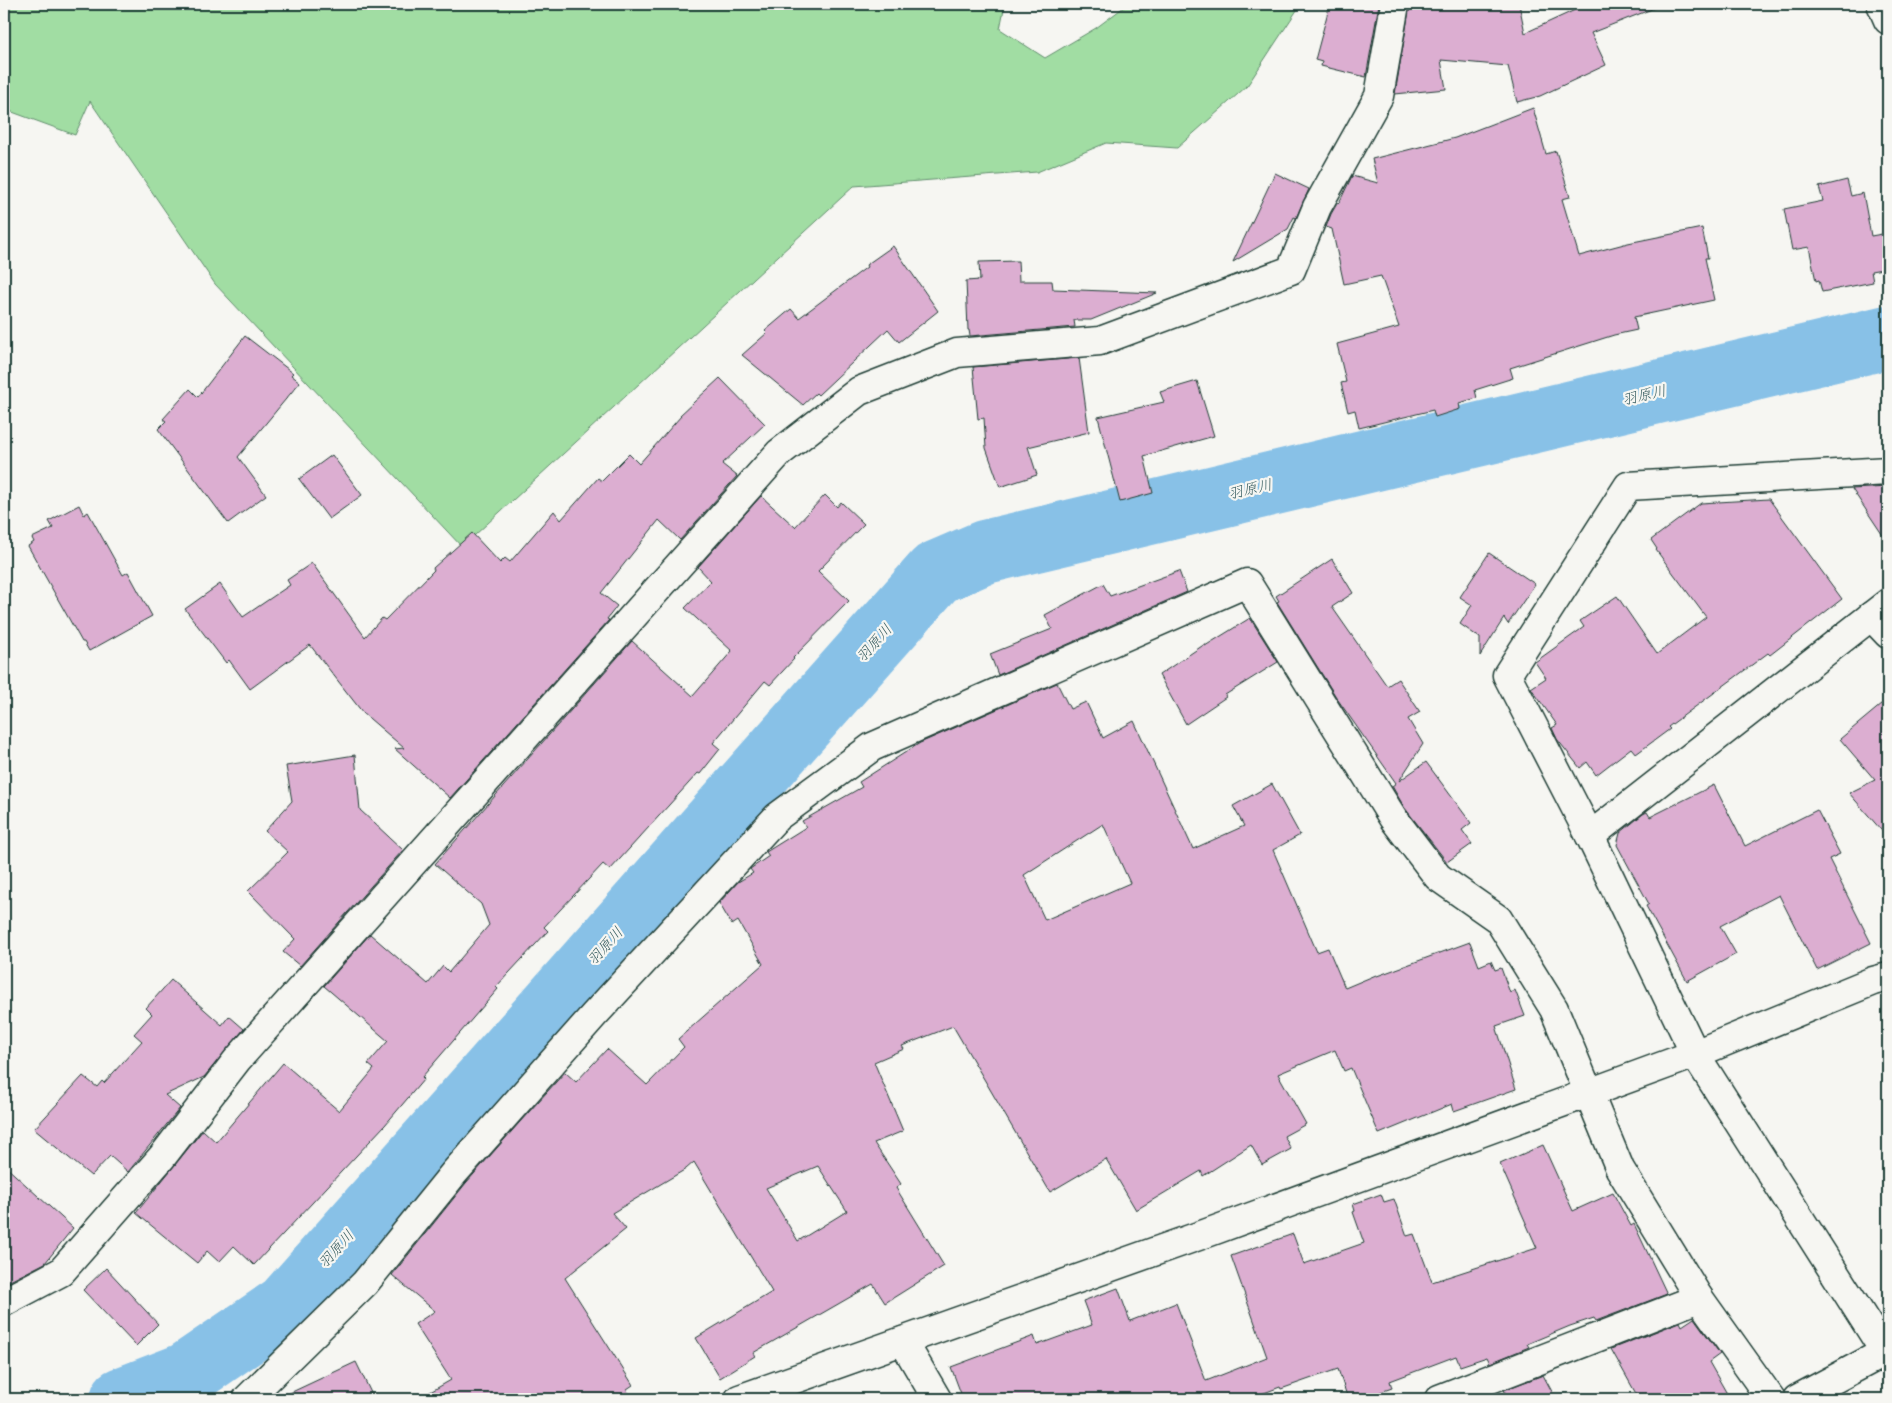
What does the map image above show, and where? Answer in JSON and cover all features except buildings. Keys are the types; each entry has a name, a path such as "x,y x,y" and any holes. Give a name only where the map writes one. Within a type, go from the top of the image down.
{"street":[{"path":"4,1302 61,1272 162,1157 237,1060 779,453 859,391 958,353 1100,341 1291,270 1317,207 1378,96 1395,4"},
{"path":"1881,4 1888,20"},
{"path":"1797,1399 1885,1352 1694,1054 1590,836 1507,675 1628,486 1888,471"},
{"path":"247,1399 365,1283 454,1173 594,1015 777,817 872,747 1247,583 1393,818 1438,877 1498,919 1554,1010 1620,1169 1700,1298 1771,1399"},
{"path":"1590,836 1882,618"},
{"path":"739,1399 1198,1236 1694,1054 1872,981 1888,977"},
{"path":"1438,1399 1485,1391 1700,1298"},
{"path":"903,1341 938,1399"}],"green space":[{"path":"4,4 1005,4 1000,29 1045,58 1096,28 1128,4 1301,4 1247,86 1177,148 1106,143 1037,172 854,186 462,547 215,284 90,101 75,135 4,109"}],"waterway":[{"name":"羽原川","path":"122,1399 187,1374 286,1306 936,573 985,552 1888,337"}]}
